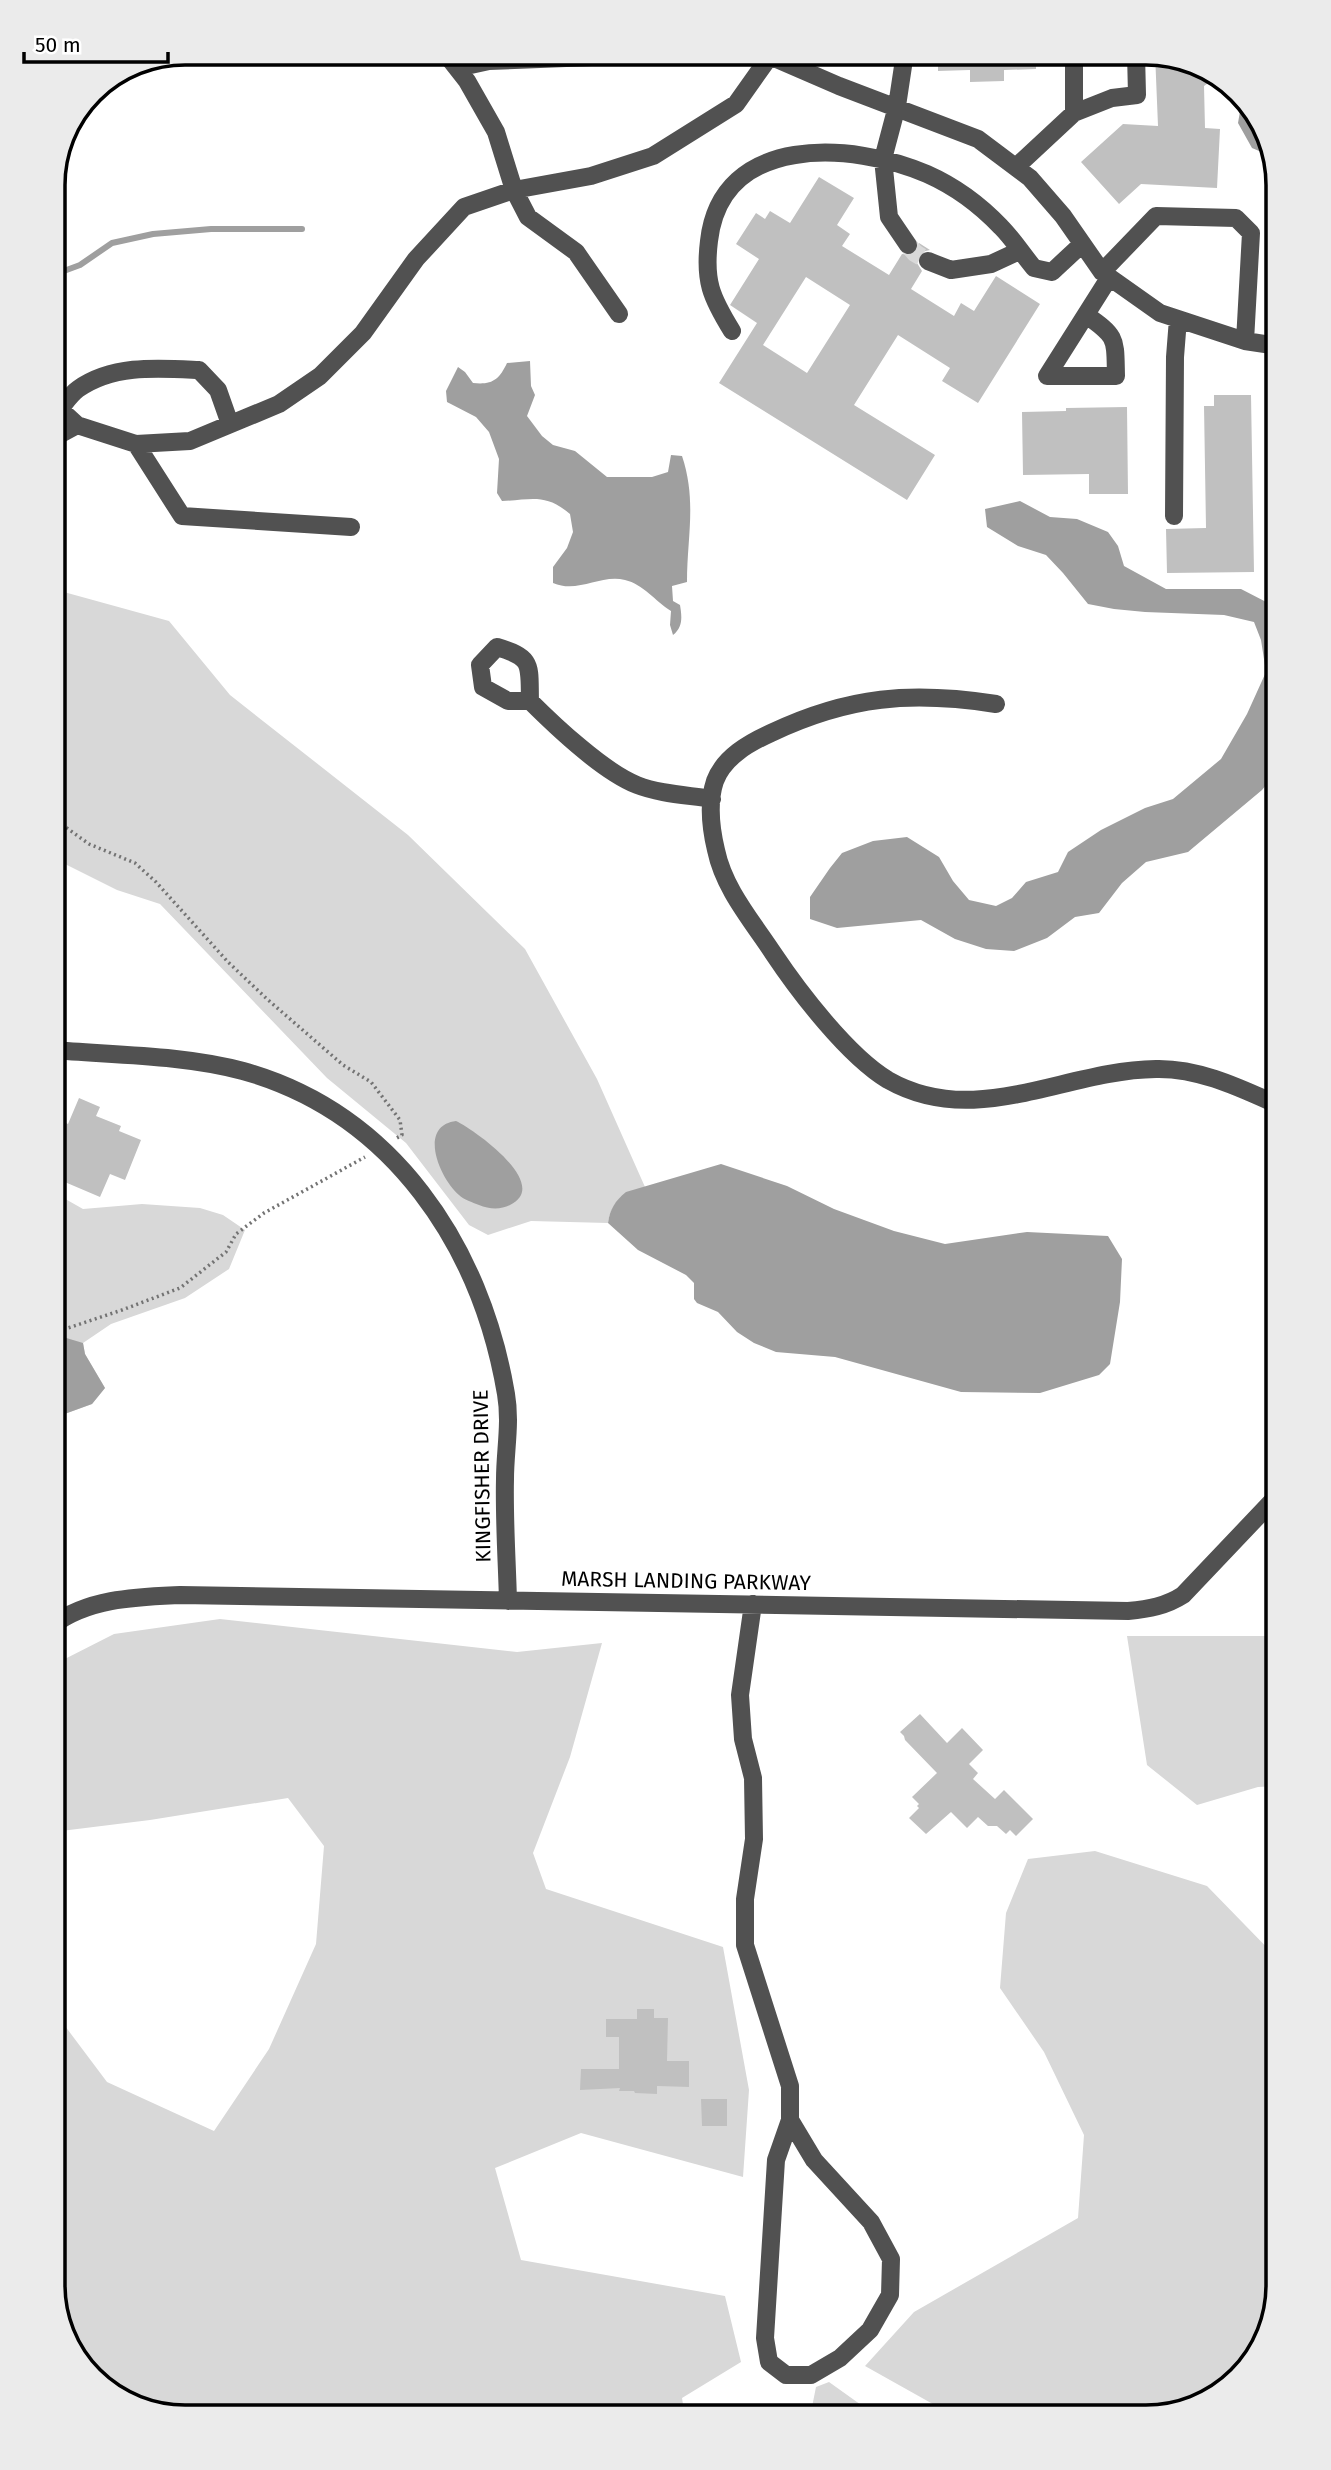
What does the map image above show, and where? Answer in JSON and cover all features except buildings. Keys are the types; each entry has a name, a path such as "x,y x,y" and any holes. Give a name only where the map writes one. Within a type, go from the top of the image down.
{"street":[{"path":"455,65 496,132 514,190 528,217 576,252 620,314"},
{"path":"457,68 471,65"},
{"path":"65,414 77,425 136,444 190,441 279,404 320,376 363,333 416,259 464,207 514,190 591,176 653,156 736,104 759,65"},
{"path":"791,65 978,139 1038,187 1063,216 1105,275 1160,313 1245,341 1266,344"},
{"path":"903,65 897,106 883,159 889,217 908,245"},
{"path":"1073,113 1074,65"},
{"path":"1016,167 1073,113 1112,98 1137,95 1136,65"},
{"path":"732,331 714,302 706,265 711,220 730,187 759,166 799,153 841,152 883,159 928,175 965,196 1001,227 1034,268 1052,272 1082,244"},
{"path":"1086,315 1105,275 1156,216 1236,218 1251,233 1245,341"},
{"path":"928,261 951,270 990,264 1019,251"},
{"path":"1174,516 1175,357 1178,319"},
{"path":"65,399 77,389 108,374 149,368 199,370 218,390 230,424"},
{"path":"65,432 77,425"},
{"path":"136,444 182,516 351,527"},
{"path":"996,704 923,696 878,699 840,706 807,716 755,740 723,766 716,780 711,815 715,849 721,870 784,969 816,1012 866,1063 887,1079 911,1091 942,1099 985,1101 1120,1072 1157,1069 1178,1070 1218,1079 1266,1098"},
{"path":"530,701 551,722 616,774 635,785 657,792 712,799"},
{"name":"KINGFISHER DRIVE","path":"65,1051 198,1062 242,1071 281,1084 318,1102 352,1124 381,1147 411,1178 435,1209 457,1245 474,1284 495,1346 508,1414 505,1478 508,1601"},
{"name":"MARSH LANDING PARKWAY","path":"65,1618 81,1609 108,1601 180,1595 1128,1611 1171,1603 1184,1595 1266,1508"},
{"path":"752,1604 740,1695 743,1739 753,1778 754,1839 745,1899 745,1945 790,2086 790,2120 776,2160 765,2338 769,2362 786,2375 811,2375 840,2358 870,2330 890,2295 891,2259 871,2222 814,2160 790,2120"}],"path":[{"path":"65,827 89,844 135,863 156,882 228,962 267,999 343,1065 371,1082 400,1120 402,1135 264,1213 236,1234 226,1252 180,1288 65,1327"}],"shaded area":[{"path":"1240,111 1250,125 1261,152 1252,148 1238,123"},
{"path":"530,361 531,386 535,395 527,416 542,436 553,445 575,451 607,477 652,477 668,472 671,455 682,456 687,472 690,504 687,582 672,586 673,601 680,605 681,618 679,629 673,635 670,625 671,611 631,582 607,579 571,586 553,583 553,567 567,548 573,532 570,514 545,500 502,501 497,493 499,459 489,432 476,417 447,402 446,391 458,367 473,383 485,383 498,377 507,363"},
{"path":"1020,501 1050,517 1077,519 1108,532 1118,546 1124,566 1166,589 1241,589 1266,602 1266,672 1261,640 1254,622 1224,615 1145,612 1088,604 1046,555 1018,546 987,527 985,509"},
{"path":"65,592 169,621 230,695 408,835 525,949 597,1079 645,1187 620,1199 608,1223 531,1221 488,1235 469,1225 406,1143 327,1078 160,904 117,890 65,864"},
{"path":"1266,672 1266,785 1262,790 1188,852 1146,862 1122,883 1099,913 1075,917 1047,938 1014,951 986,949 955,939 921,920 837,928 810,919 810,897 842,853 873,841 907,837 939,857 953,881 969,900 996,906 1012,898 1026,882 1058,872 1068,852 1101,830 1145,808 1173,799 1221,759 1247,714"},
{"path":"456,1121 493,1146 516,1172 522,1185 521,1196 510,1205 491,1208 468,1201 459,1195 445,1177 439,1166 435,1142 437,1132 444,1125"},
{"path":"721,1164 787,1186 834,1209 894,1231 945,1244 1027,1232 1108,1236 1122,1259 1120,1302 1110,1364 1099,1375 1040,1393 961,1392 835,1357 776,1352 754,1343 737,1332 718,1312 697,1303 694,1299 694,1283 686,1275 638,1250 608,1223 614,1206 626,1192"},
{"path":"65,1199 83,1209 142,1204 200,1208 223,1215 245,1230 229,1269 185,1298 111,1324 83,1343 85,1354 105,1388 92,1404 65,1414"},
{"path":"65,1338 83,1343 85,1354 105,1388 92,1404 65,1414"},
{"path":"220,1619 517,1652 602,1643 570,1757 533,1853 546,1889 723,1947 749,2090 743,2177 581,2133 495,2168 521,2260 725,2296 741,2362 682,2398 683,2405 177,2405 146,2399 132,2393 118,2385 95,2364 81,2345 67,2309 65,2026 107,2082 214,2131 269,2049 316,1944 324,1846 288,1798 65,1831 65,1659 114,1634"},
{"path":"1127,1636 1266,1636 1266,1787 1197,1805 1147,1765"},
{"path":"1095,1851 1207,1886 1266,1947 1266,2285 1262,2316 1246,2352 1225,2375 1206,2389 1170,2403 935,2405 865,2366 914,2312 1078,2218 1084,2135 1044,2052 1000,1988 1006,1913 1028,1859"},
{"path":"829,2382 861,2405 812,2405 816,2387"}],"waterway":[{"path":"65,271 80,265 112,243 153,234 211,229 302,229"}],"tunnel":[{"path":"908,245 928,261"}]}
